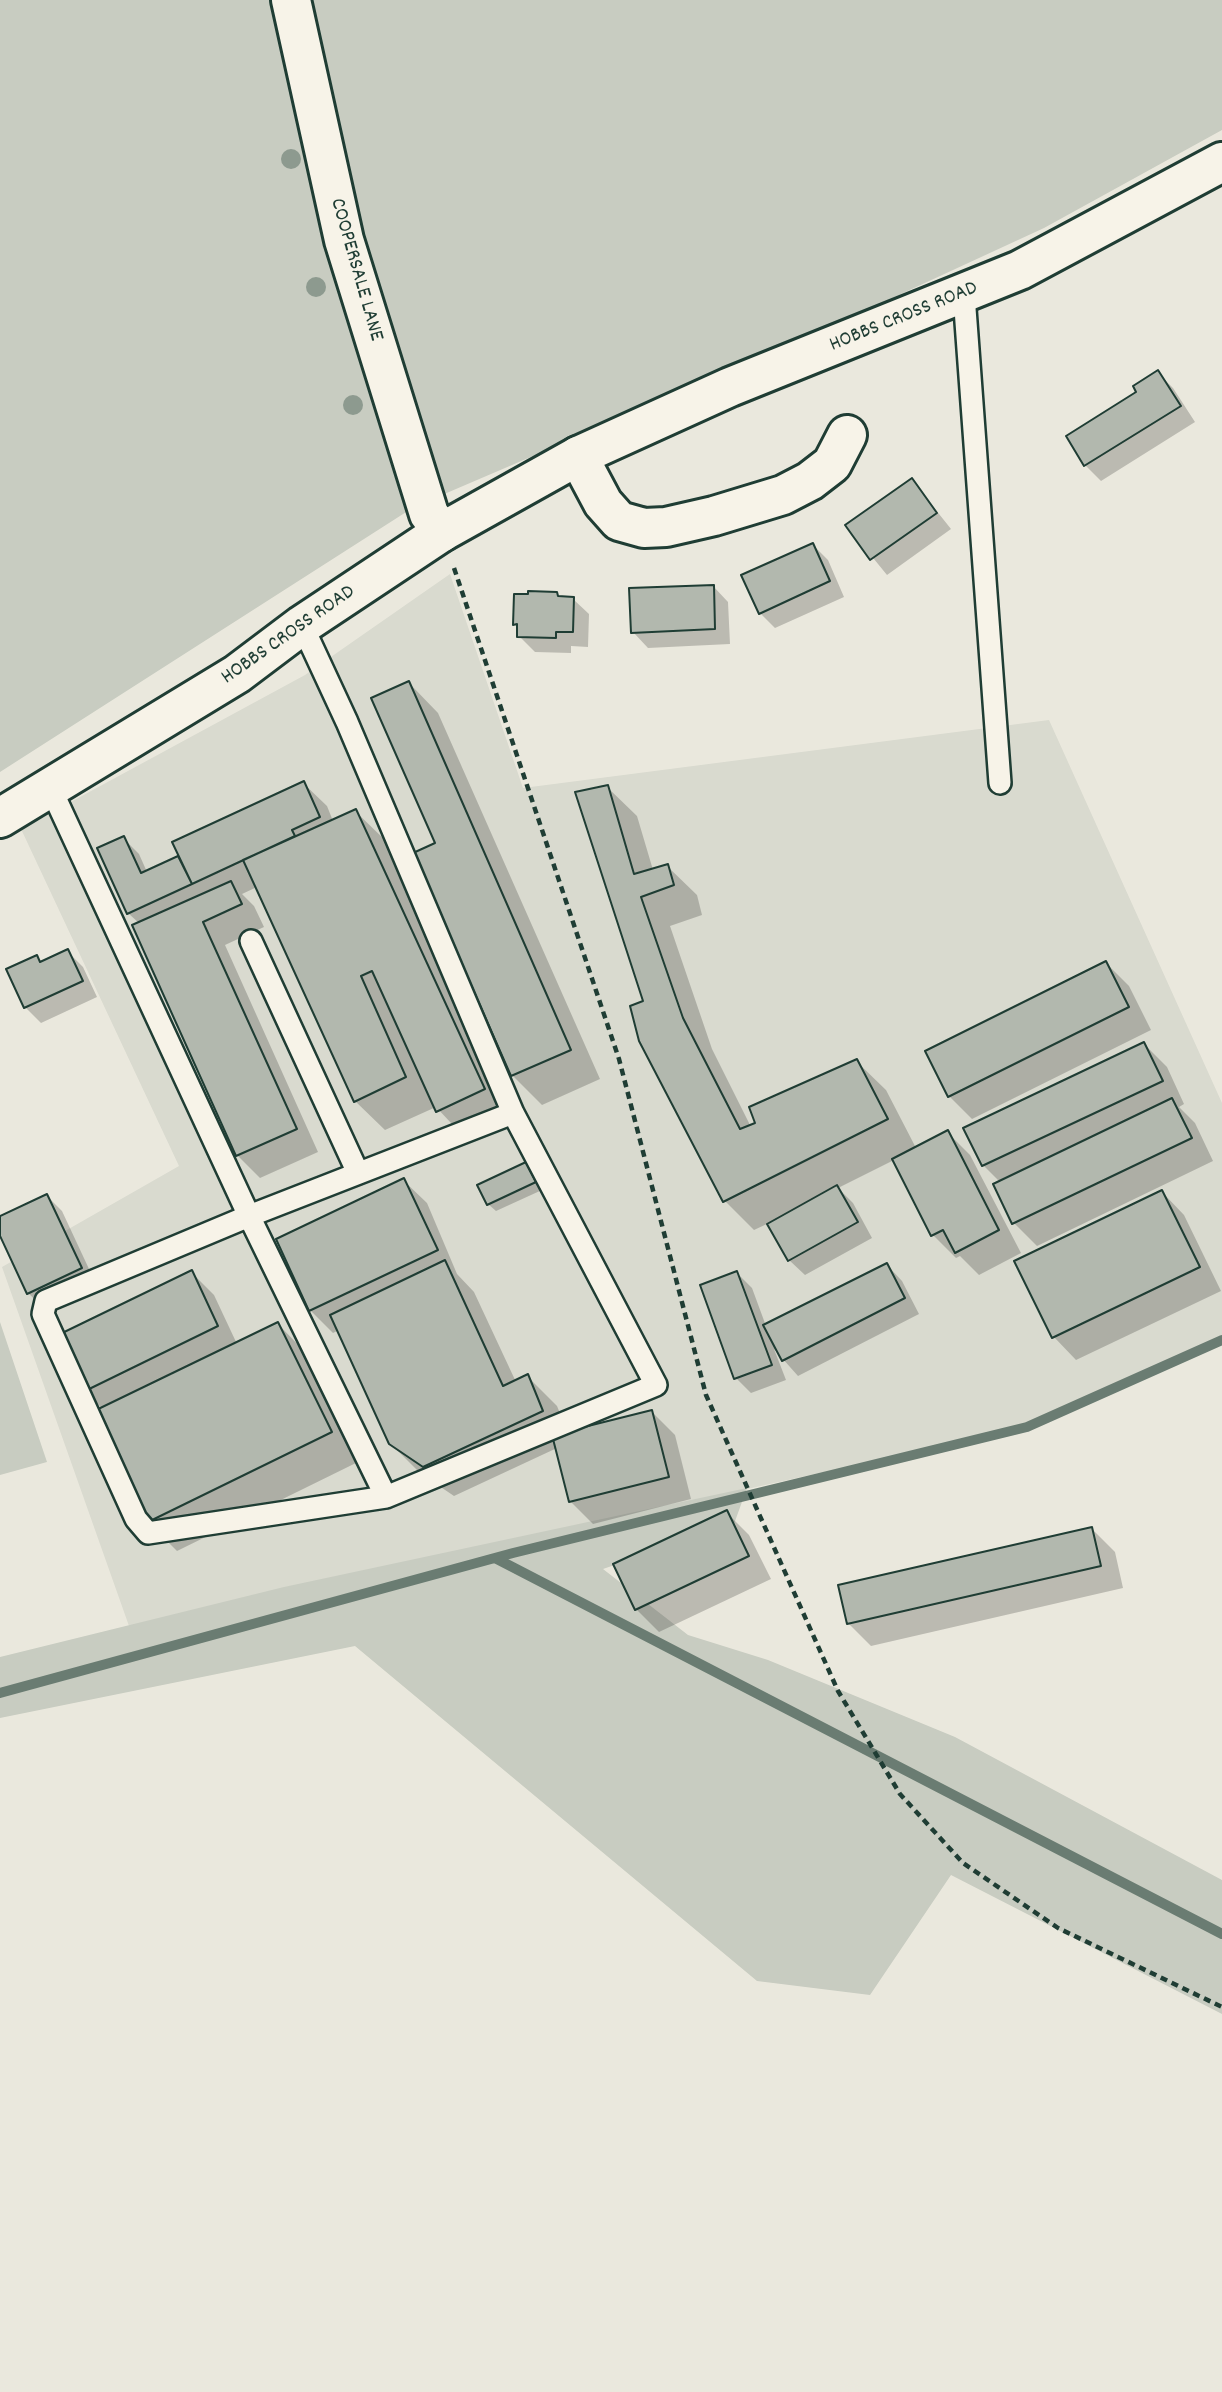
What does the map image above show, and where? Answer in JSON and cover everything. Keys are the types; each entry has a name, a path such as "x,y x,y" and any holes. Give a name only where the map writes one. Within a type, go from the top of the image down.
{"street":[{"name":"COOPERSALE LANE","path":"291,0 344,240 429,514 442,532"},
{"name":"HOBBS CROSS ROAD","path":"0,818 237,674 302,625 442,532 578,456 730,387 964,295 1020,270 1222,162"},
{"path":"578,456 603,503 619,521 644,528 666,527 714,516 783,495 801,486 832,464 847,435"}],"lane":[{"path":"964,295 1000,783"},
{"path":"302,625 347,722 513,1113 656,1385 386,1497 148,1533 136,1519 43,1314 46,1301 249,1216 513,1113"},
{"path":"51,789 249,1216 386,1497"},
{"path":"251,942 358,1174"}],"path":[{"path":"442,532 619,1059 706,1395 838,1691 900,1794 963,1863 1058,1928 1222,2007"}],"shaded area":[{"path":"0,0 1222,0 1222,130 1044,228 771,354 414,507 0,772"},
{"path":"450,574 523,788 1049,720 1222,1103 1222,1340 1027,1427 129,1626 2,1267 179,1166 21,829 305,675"},
{"path":"0,1322 47,1462 0,1475"},
{"path":"747,1488 734,1524 603,1569 688,1635 768,1660 955,1737 1222,1880 1222,2014 951,1875 870,1995 757,1981 355,1646 0,1718 0,1657 284,1587"}],"building":[{"path":"1158,370 1181,406 1084,466 1066,436 1136,392 1133,386"},
{"path":"912,478 937,513 870,560 845,525"},
{"path":"813,543 830,581 759,614 741,575"},
{"path":"714,585 715,629 631,633 629,588"},
{"path":"528,591 557,592 558,596 574,597 573,632 556,632 556,638 517,637 517,624 513,625 514,594 528,594"},
{"path":"409,681 571,1050 511,1076 413,853 435,843 371,698"},
{"path":"304,781 320,817 292,830 295,836 192,884 172,842"},
{"path":"608,785 634,874 668,864 674,885 641,897 683,1018 740,1129 755,1123 749,1107 857,1059 888,1119 723,1202 639,1041 630,1006 643,1001 575,792"},
{"path":"356,809 485,1089 436,1112 372,971 361,976 406,1077 354,1102 243,860"},
{"path":"124,836 141,873 178,856 192,884 127,914 97,848"},
{"path":"231,881 242,904 203,922 297,1129 236,1156 132,925"},
{"path":"68,949 83,981 24,1008 6,969 37,955 40,962"},
{"path":"1106,961 1129,1007 948,1097 925,1051"},
{"path":"1144,1042 1163,1081 982,1166 963,1128"},
{"path":"1172,1098 1192,1138 1012,1224 993,1184"},
{"path":"948,1130 999,1230 955,1253 943,1230 931,1236 892,1159"},
{"path":"526,1162 536,1182 487,1205 477,1185"},
{"path":"404,1178 438,1250 309,1311 276,1239"},
{"path":"837,1185 858,1222 788,1261 767,1224"},
{"path":"1162,1190 1200,1267 1052,1338 1014,1261"},
{"path":"47,1194 82,1268 27,1294 0,1236 0,1216"},
{"path":"445,1260 503,1386 528,1374 543,1411 423,1467 389,1444 330,1315"},
{"path":"887,1263 905,1298 782,1361 763,1325"},
{"path":"192,1270 218,1326 83,1392 56,1336"},
{"path":"737,1271 772,1365 734,1379 700,1285"},
{"path":"278,1322 332,1432 146,1523 92,1412"},
{"path":"652,1410 669,1477 569,1502 552,1435"},
{"path":"727,1510 749,1556 635,1610 613,1564"},
{"path":"1092,1527 1101,1566 847,1624 838,1585"}],"waterway":[{"path":"0,1693 513,1553 1027,1427 1222,1340"},
{"path":"495,1558 1222,1934"}]}
